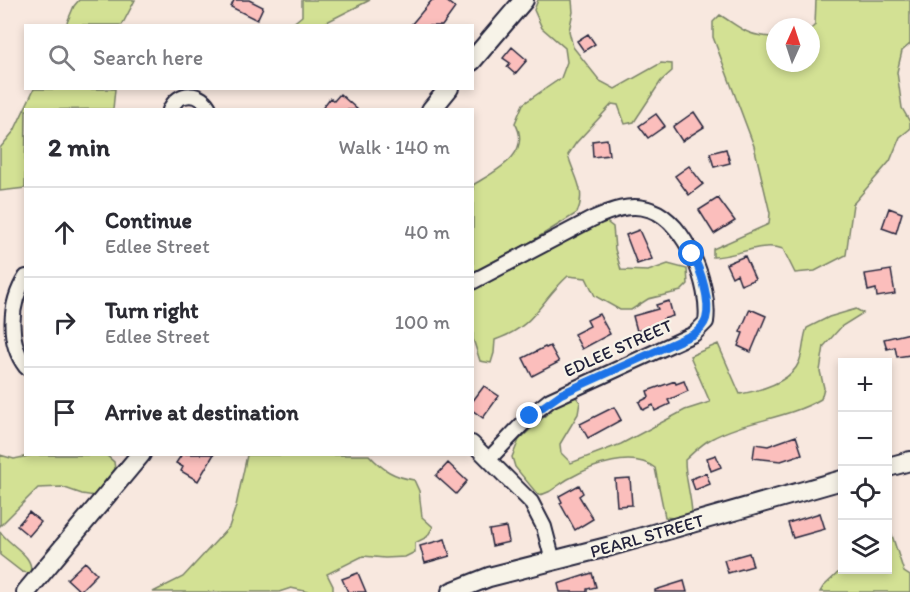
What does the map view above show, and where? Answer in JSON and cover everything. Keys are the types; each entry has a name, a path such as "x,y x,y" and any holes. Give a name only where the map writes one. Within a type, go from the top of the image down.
{"street":[{"path":"474,59 524,0"},
{"path":"433,108 447,90"},
{"path":"171,108 176,99 189,94 201,98 208,108"},
{"name":"EDLEE STREET","path":"474,281 592,219 627,207 639,207 650,209 663,217 686,244 700,271 706,303 706,321 694,334 550,400 530,416 490,458"},
{"path":"24,281 17,295 13,321 14,346 24,364"},
{"path":"474,445 522,491 537,512 544,527 553,561"},
{"path":"26,592 132,458"},
{"path":"892,467 910,461"},
{"name":"PEARL STREET","path":"452,592 489,577 838,481"}],"green space":[{"path":"79,0 135,0 123,24 66,24"},
{"path":"302,0 370,0 323,24 292,24 302,16"},
{"path":"538,0 572,0 573,12 569,31 573,47 600,81 615,89 661,63 672,64 672,71 661,81 634,122 625,124 618,105 612,104 576,143 568,155 580,190 580,205 577,213 529,243 474,271 474,184 501,167 515,153 519,144 519,134 515,123 523,104 561,78 567,62 565,48 542,28 534,10"},
{"path":"816,0 910,0 910,44 902,51 897,72 902,108 910,122 910,129 900,137 890,161 853,204 846,255 815,271 795,273 783,249 775,247 757,248 713,257 713,249 769,224 770,213 754,146 713,37 713,22 720,15 740,28 766,36 766,72 820,72 820,18 815,18"},
{"path":"34,90 115,90 113,108 25,108"},
{"path":"24,110 24,188 0,191 0,148 14,131"},
{"path":"604,220 613,227 615,249 621,270 648,271 668,264 687,269 688,284 681,291 648,299 631,310 620,310 595,296 586,278 568,276 520,328 495,340 491,363 480,361 474,342 474,287"},
{"path":"856,309 863,313 842,326 824,346 820,371 824,388 821,399 794,411 724,433 704,443 685,460 692,513 682,519 665,517 655,468 646,463 624,460 601,465 579,473 547,493 538,495 515,467 512,457 519,440 562,400 576,397 580,402 578,414 560,444 561,453 571,463 621,444 685,410 710,402 690,356 718,344 740,394 758,390 785,378 798,365 807,328 829,317"},
{"path":"0,455 14,459 28,456 107,456 114,462 115,469 95,496 62,487 38,488 0,526"},
{"path":"247,456 370,456 389,472 414,480 419,491 422,517 433,527 427,537 415,543 415,552 405,557 363,556 327,574 333,586 333,592 309,592 291,588 279,592 153,592 183,577 229,527"},
{"path":"0,531 29,561 30,573 22,572 0,555"},
{"path":"892,535 904,572 910,576 910,592 820,592 838,573 892,574"}],"building":[{"path":"234,0 249,0 263,7 257,20 231,7"},
{"path":"432,0 445,0 455,8 443,24 412,24"},
{"path":"588,34 595,44 584,51 577,41"},
{"path":"512,47 527,60 515,74 507,67 510,63 503,58"},
{"path":"340,94 356,108 322,108 330,98 334,101"},
{"path":"694,112 704,127 682,141 673,127"},
{"path":"656,114 665,126 648,138 639,126"},
{"path":"607,139 609,155 593,157 592,141"},
{"path":"726,149 730,163 714,167 710,153"},
{"path":"689,166 703,184 689,195 675,176"},
{"path":"718,198 735,221 714,234 699,210"},
{"path":"889,208 902,213 896,233 882,228"},
{"path":"639,230 652,259 637,264 626,235"},
{"path":"745,256 755,279 741,285 737,274 732,277 726,264"},
{"path":"891,270 895,294 877,297 876,289 868,291 865,274"},
{"path":"669,301 673,316 663,319 664,323 637,331 633,316 658,309 656,305"},
{"path":"750,309 766,316 751,352 738,346 743,333 740,332"},
{"path":"599,314 610,334 582,349 574,334 590,326 587,320"},
{"path":"910,333 910,355 897,357 895,347 887,349 884,339"},
{"path":"550,346 559,362 532,376 523,358"},
{"path":"675,381 676,384 684,381 688,391 668,400 670,404 655,411 653,405 643,410 639,402 649,397 647,391"},
{"path":"484,386 499,396 483,418 474,411 474,399"},
{"path":"614,407 621,420 588,438 580,424"},
{"path":"796,436 802,454 781,461 753,458 755,444 768,446"},
{"path":"716,455 721,467 711,471 707,458"},
{"path":"181,456 213,456 198,481 181,471 183,467 176,463"},
{"path":"448,463 467,481 456,494 436,476"},
{"path":"706,473 710,484 695,490 691,479"},
{"path":"630,478 632,505 617,506 615,479"},
{"path":"579,485 583,493 579,496 593,519 575,530 560,503 562,502 559,496"},
{"path":"29,512 41,522 29,536 17,526"},
{"path":"820,513 825,529 793,538 788,523"},
{"path":"506,527 509,542 492,546 489,530"},
{"path":"445,539 450,556 425,563 420,546"},
{"path":"749,553 753,566 728,573 724,560"},
{"path":"85,562 97,574 80,591 67,579"},
{"path":"358,573 366,592 348,592 342,579"},
{"path":"592,573 596,587 587,589 587,592 560,592 558,584"},
{"path":"684,581 687,592 655,592 655,590"}],"route":[{"path":"530,416 561,394 694,334 701,328 706,321 706,303 700,271 692,254"}]}
